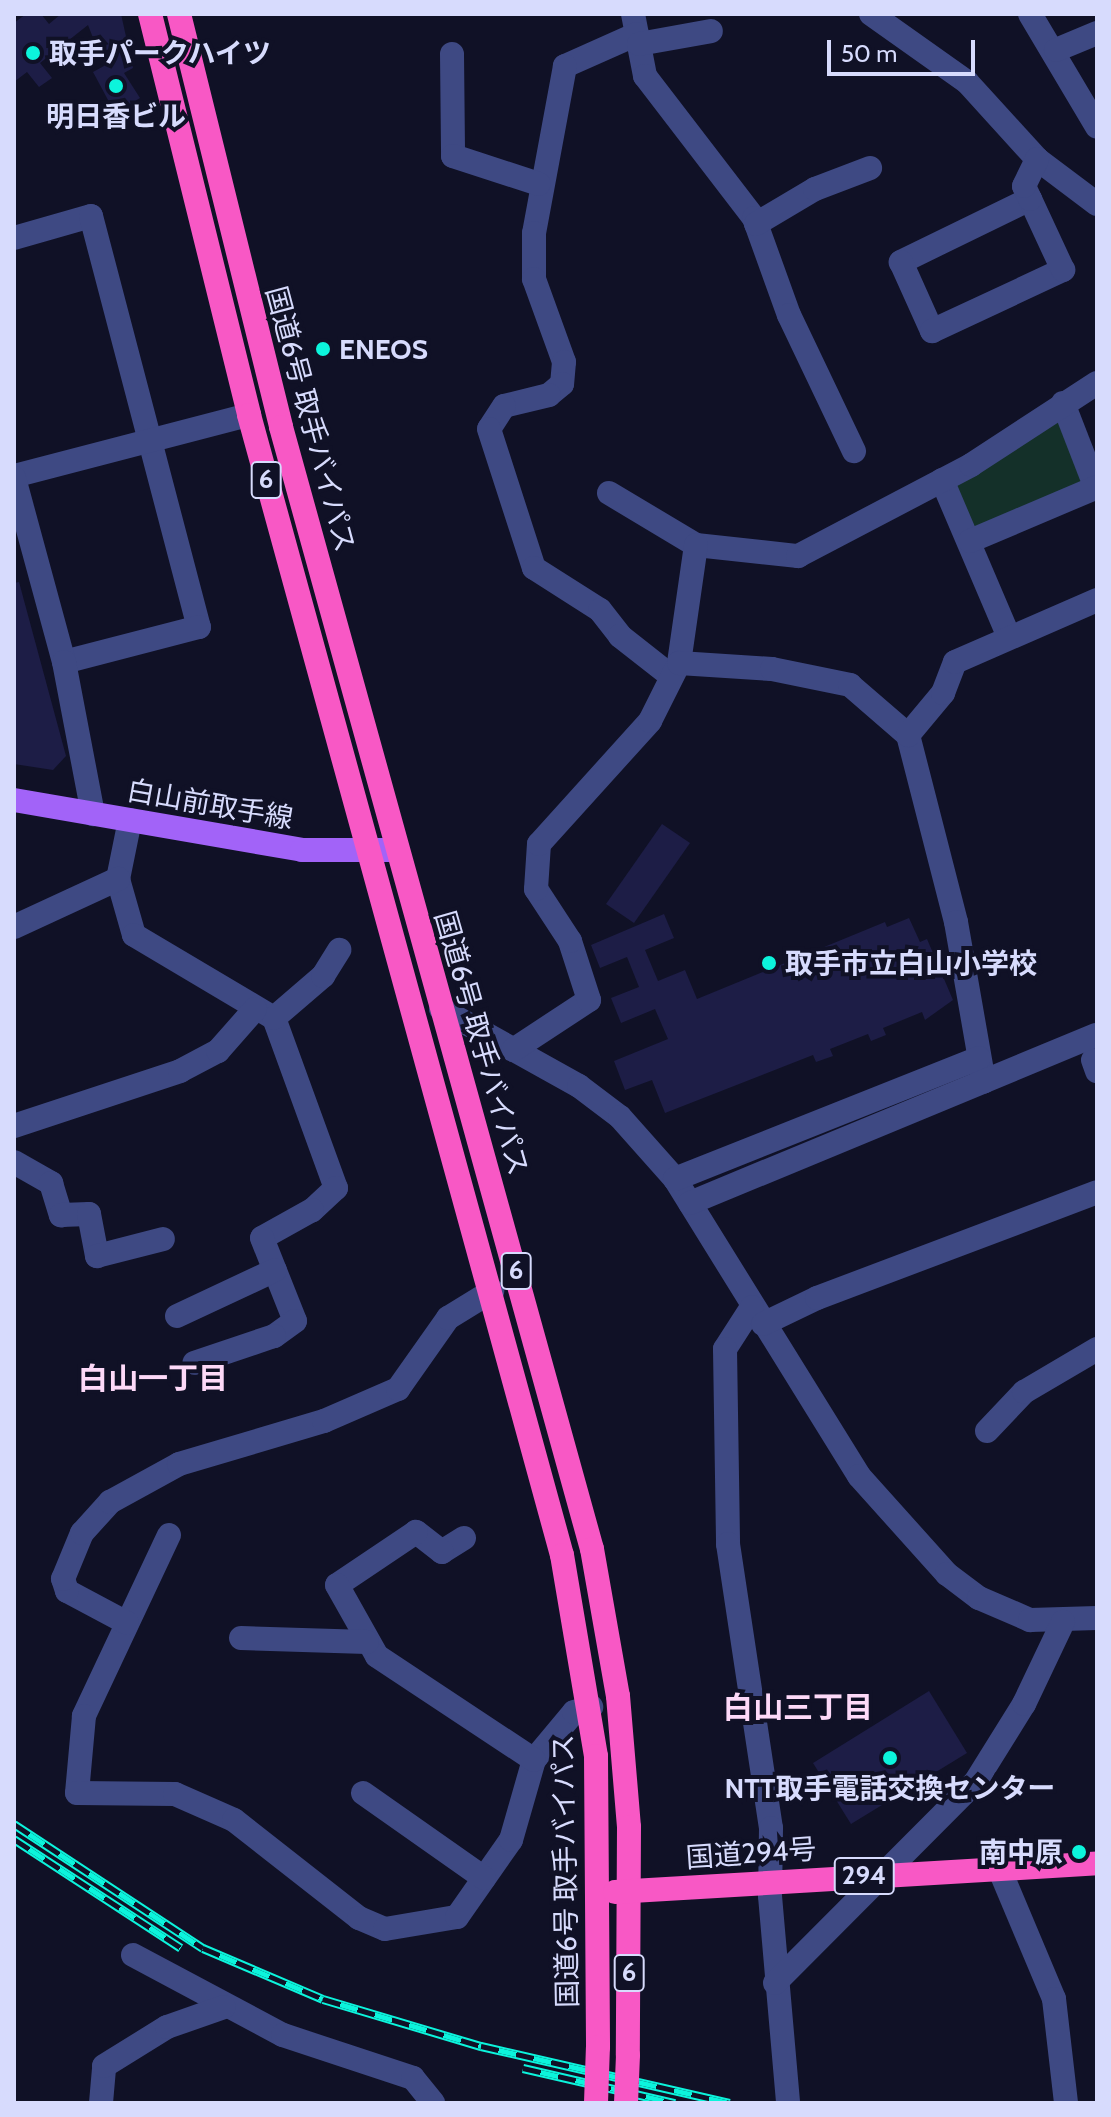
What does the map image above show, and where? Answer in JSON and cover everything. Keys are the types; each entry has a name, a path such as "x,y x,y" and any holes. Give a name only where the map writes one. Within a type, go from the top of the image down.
{"highway":[{"name":"国道6号 取手バイパス","path":"150,14 249,415 367,854 492,1291 562,1555 591,1707 601,1893 596,2103"},
{"name":"国道6号 取手バイパス","path":"179,14 281,427 592,1549 618,1696 630,1891 626,2103"},
{"name":"国道294号","path":"601,1893 1097,1863"}],"main road":[{"name":"白山前取手線","path":"14,800 302,850 367,854 397,850"}],"street":[{"path":"871,14 967,82 1037,159 1097,204"},
{"path":"1030,14 1056,50 1097,127"},
{"path":"636,31 645,76 756,224 789,315 854,451"},
{"path":"711,31 636,31 565,66 539,184 534,279 564,362 562,384 549,395 504,406 489,429 491,443 534,568 600,610 620,636 675,670 772,669 850,685 871,697 908,735 956,922 981,1070"},
{"path":"1056,50 1097,33"},
{"path":"452,54 453,156 539,184"},
{"path":"1030,199 901,262 932,331 1063,270 1024,186 1037,159"},
{"path":"756,224 815,189 870,168"},
{"path":"14,238 91,216 199,627 64,662"},
{"path":"609,493 696,545 798,556 942,480 1097,383"},
{"path":"970,541 1096,488 1063,403"},
{"path":"93,814 64,662 14,477 249,415"},
{"path":"942,480 1008,635"},
{"path":"513,1050 589,1000 570,941 536,889 539,844 650,721 675,670 696,545"},
{"path":"908,735 943,693 955,662 1008,635 1097,600"},
{"path":"130,820 118,879 134,935 264,1014 336,1188 312,1210 262,1238 295,1321 274,1336 194,1363"},
{"path":"14,927 118,879"},
{"path":"14,1126 180,1071 218,1051 264,1014 323,976 339,950"},
{"path":"441,1009 620,1117 675,1179 757,1316 859,1476 947,1574 1001,1610 1063,1622 1097,1618"},
{"path":"675,1179 981,1070 1096,1035"},
{"path":"690,1203 981,1070"},
{"path":"14,1162 51,1183 61,1215 89,1214 97,1256 163,1239"},
{"path":"788,2102 775,1983 769,1882 771,1828 760,1724 744,1674 728,1544 725,1349 757,1316 1097,1192"},
{"path":"177,1316 275,1270"},
{"path":"127,1623 67,1591 63,1579 82,1533 110,1502 179,1464 324,1421 398,1389 448,1318 492,1291"},
{"path":"987,1431 1024,1392 1097,1349"},
{"path":"464,1538 442,1552 416,1532 337,1585 377,1656 534,1760"},
{"path":"169,1535 84,1716 77,1793 175,1794 234,1820 359,1918 385,1929 457,1917 511,1840 534,1760 574,1712 591,1707"},
{"path":"775,1983 878,1875 976,1781 1024,1704 1063,1622"},
{"path":"241,1638 367,1642"},
{"path":"363,1793 484,1878"},
{"path":"999,1868 1054,1999 1066,2103"},
{"path":"133,1955 224,2007 283,2035 413,2078 427,2101"},
{"path":"101,2103 104,2066 167,2027 224,2007"}],"green space":[{"path":"1057,419 1083,483 970,541 942,480"}],"building":[{"path":"26,14 41,14 49,24 61,14 121,14 133,68 124,73 140,98 115,113 93,72 104,66 88,25 40,63 52,78 39,87 27,72 14,82 14,23"},
{"path":"19,582 66,756 53,770 14,764 14,583"},
{"path":"662,824 690,843 634,923 606,904"},
{"path":"664,914 674,938 645,950 658,981 685,970 697,999 885,922 887,927 909,918 920,942 927,939 953,1000 925,1020 922,1012 883,1028 886,1035 871,1041 868,1034 830,1049 833,1056 816,1062 813,1055 665,1113 652,1080 625,1090 614,1061 668,1039 655,1009 621,1023 611,998 639,987 627,957 600,968 591,945"},
{"name":"NTT取手電話交換センター","path":"929,1691 967,1753 851,1824 813,1763"}],"railway":[{"path":"14,1824 203,1948 323,1999 481,2046 730,2103"},
{"path":"14,1839 181,1948"},
{"path":"523,2068 675,2103"}],"place":[{"name":"取手パークハイツ","path":"33,53"},
{"name":"明日香ビル","path":"116,86"},
{"name":"ENEOS","path":"323,349"},
{"name":"取手市立白山小学校","path":"769,963"},
{"name":"NTT取手電話交換センター","path":"890,1758"},
{"name":"南中原","path":"1079,1852"}],"district":[{"name":"白山一丁目","path":"153,1379"},
{"name":"白山三丁目","path":"798,1708"}]}
